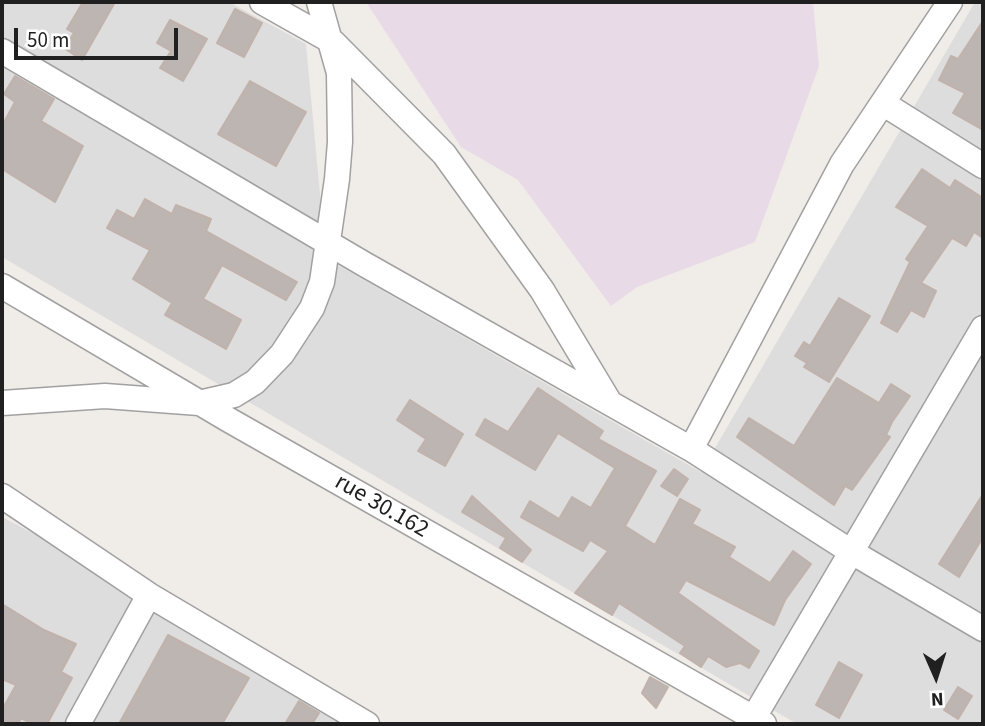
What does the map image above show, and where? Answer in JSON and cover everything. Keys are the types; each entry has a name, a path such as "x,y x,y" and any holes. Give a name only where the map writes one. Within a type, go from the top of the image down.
{"street":[{"path":"262,2 332,42 444,154 542,290 611,403"},
{"path":"2,402 105,397 199,403 234,395 255,382 282,354 312,307 322,282 340,142 339,73 319,2"},
{"path":"691,449 842,164 950,2"},
{"path":"2,51 328,242 691,449 850,551 983,629"},
{"path":"884,104 983,166"},
{"name":"rue 30.162","path":"2,286 199,403 755,722"},
{"path":"755,722 850,551 974,369 983,328"},
{"path":"2,496 149,595 367,724"},
{"path":"78,724 149,595"}],"shaded area":[{"path":"2,2 229,2 306,44 321,205 320,255 701,472 975,2 983,2 983,724 797,724 2,257"},
{"path":"366,2 813,2 819,66 755,242 637,287 611,306 518,180 461,147"},
{"path":"2,517 149,595 370,724 2,724"}],"building":[{"path":"83,2 115,2 82,60 64,48 74,33 67,29"},
{"path":"235,9 262,23 244,57 217,43"},
{"path":"170,20 207,39 183,81 160,68 171,51 157,43"},
{"path":"983,21 983,130 953,113 965,93 939,80 951,56 958,59"},
{"path":"15,76 54,99 41,121 83,146 55,202 2,169 2,126 15,102 4,94"},
{"path":"250,81 306,112 276,166 218,134"},
{"path":"922,169 950,188 955,180 983,198 983,238 974,232 966,246 952,238 921,283 936,291 924,317 911,310 897,332 881,323 910,262 906,259 928,226 896,207"},
{"path":"145,199 172,214 176,205 211,219 206,231 297,282 286,300 222,265 203,299 241,320 226,349 165,315 172,303 133,279 150,250 107,228 117,210 134,219"},
{"path":"839,298 870,316 829,382 804,367 807,363 795,356 804,342 810,346"},
{"path":"837,378 879,403 891,384 910,396 892,422 886,435 890,437 852,490 845,486 834,505 737,437 749,418 794,446"},
{"path":"538,388 603,431 598,439 656,471 625,526 655,545 680,499 700,510 692,524 735,547 729,557 770,583 793,551 811,564 785,600 774,625 686,580 678,593 759,651 749,668 740,663 726,667 708,656 701,667 680,653 685,646 619,603 612,615 575,593 608,551 590,540 583,551 521,517 530,501 559,519 572,497 591,508 615,468 558,433 535,470 476,435 485,419 508,432"},
{"path":"410,400 463,434 445,466 418,451 426,439 397,420"},
{"path":"674,469 688,479 677,496 661,486"},
{"path":"983,494 983,537 959,577 939,564"},
{"path":"472,496 531,550 522,562 500,548 506,538 462,512"},
{"path":"2,604 44,630 76,644 61,672 72,678 47,724 32,724 21,718 18,724 2,724 2,710 16,685 2,679"},
{"path":"168,635 249,678 222,724 119,724"},
{"path":"839,662 862,675 839,718 816,705"},
{"path":"650,677 668,687 656,708 642,693"},
{"path":"958,687 972,696 958,719 944,710"},
{"path":"299,701 319,713 312,724 285,724"}]}
